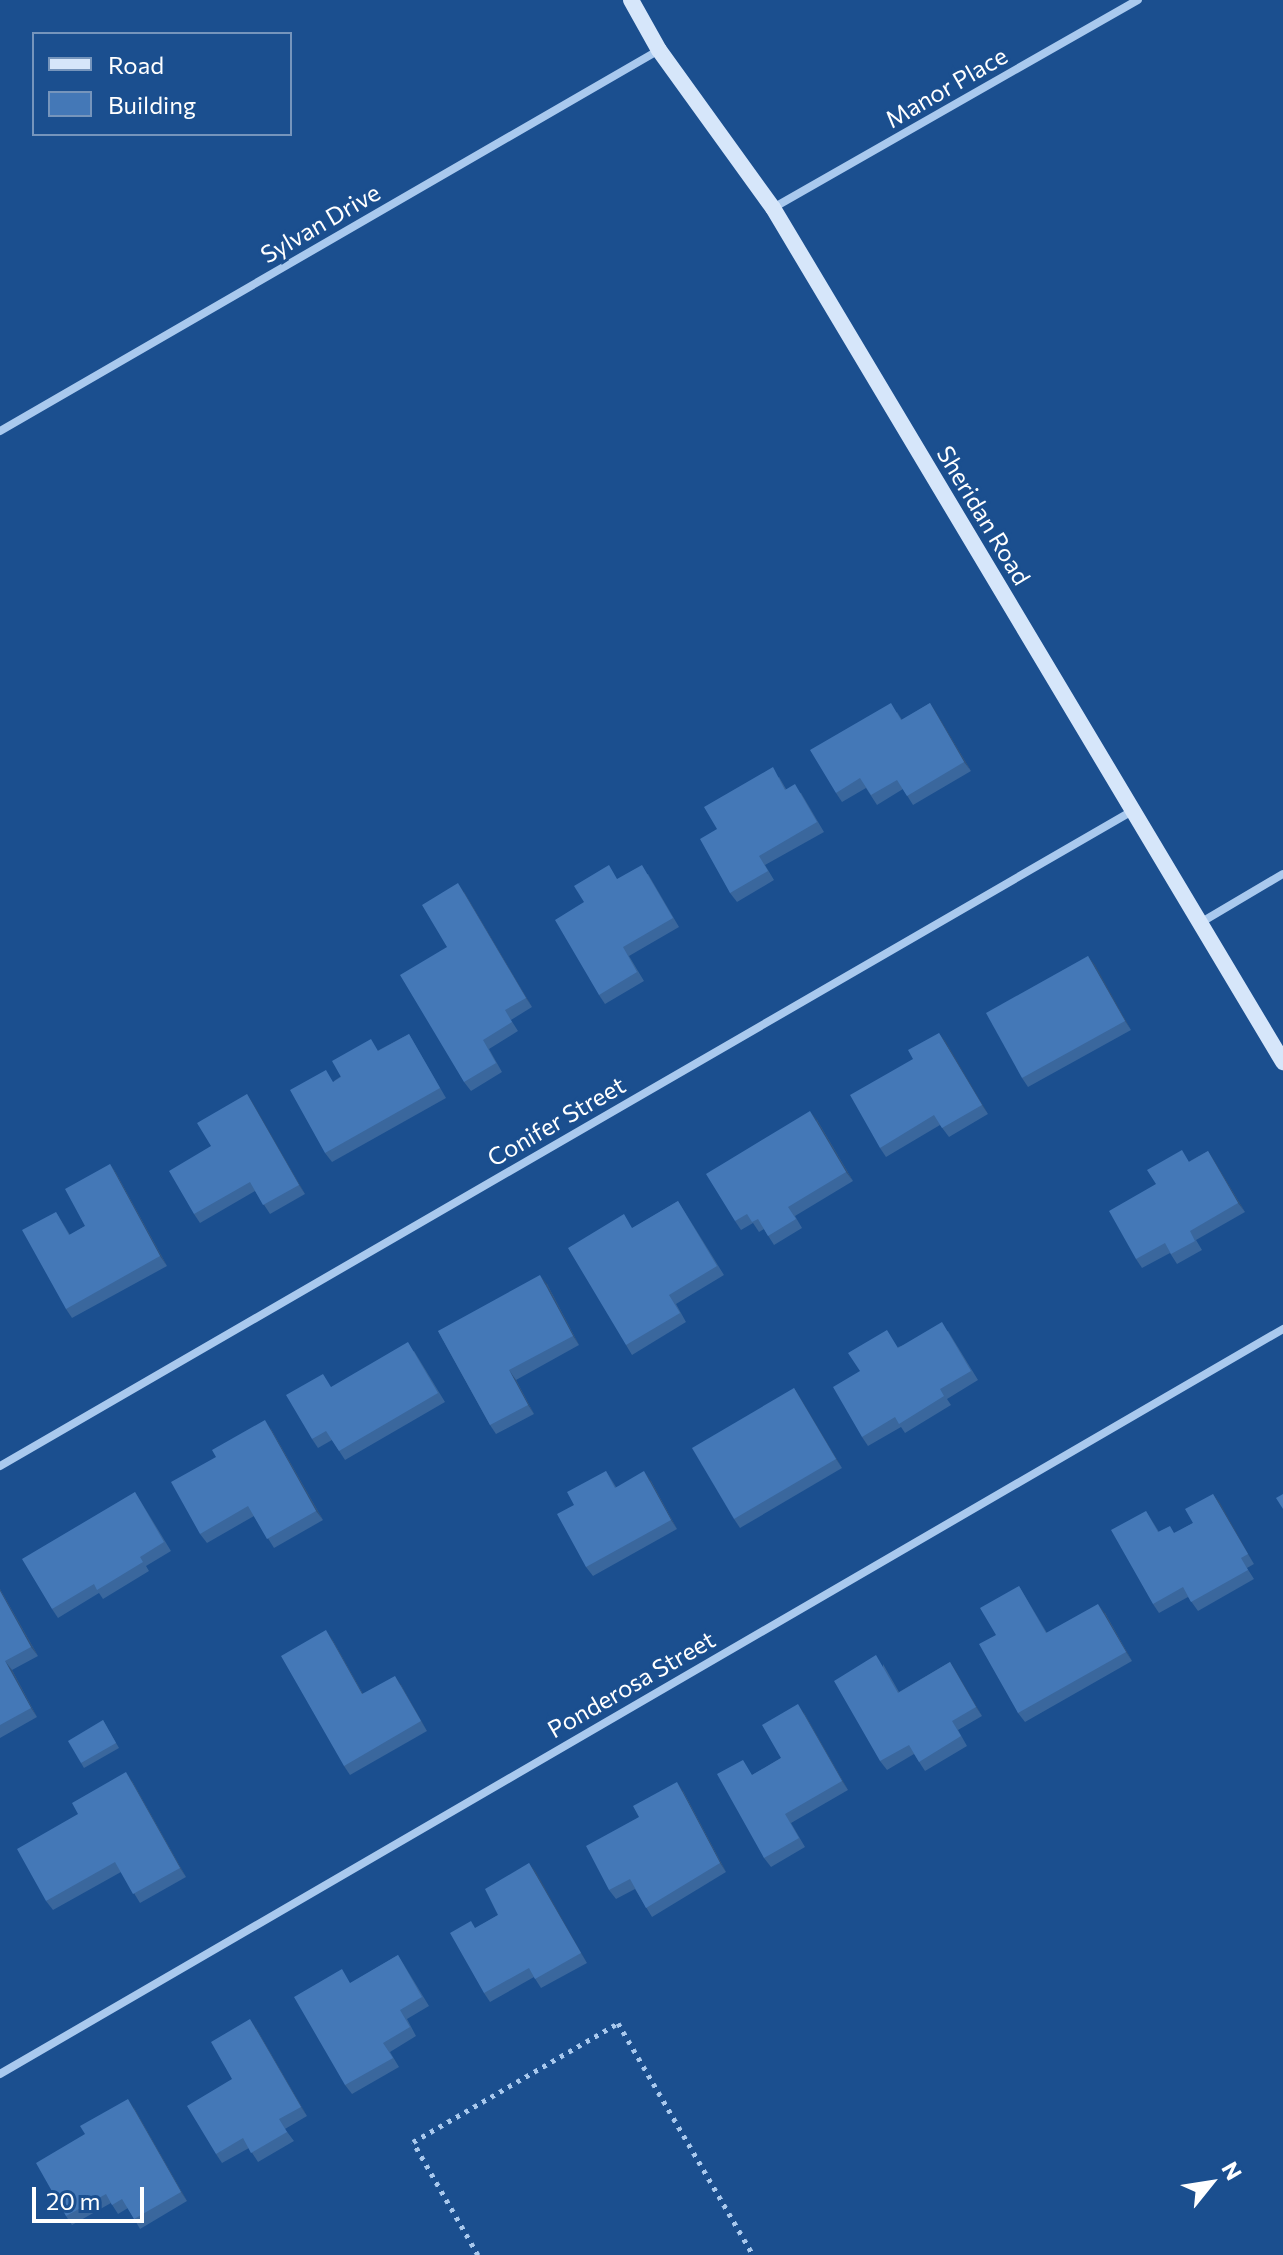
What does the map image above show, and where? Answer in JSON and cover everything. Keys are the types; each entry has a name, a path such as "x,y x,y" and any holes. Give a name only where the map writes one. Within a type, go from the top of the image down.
{"street":[{"name":"Sheridan Road","path":"631,0 659,50 773,208 1283,1062"},
{"name":"Manor Place","path":"773,208 1138,0"},
{"name":"Sylvan Drive","path":"0,431 659,50"},
{"name":"Conifer Street","path":"0,1466 1132,811"},
{"path":"1199,923 1283,874"},
{"name":"Ponderosa Street","path":"0,2074 1283,1329"}],"path":[{"path":"478,2255 413,2142 618,2023 753,2255"}],"building":[{"path":"891,703 901,720 930,703 964,762 907,796 897,780 871,795 860,778 836,793 810,750"},
{"path":"773,767 785,790 795,784 817,822 759,856 768,871 730,893 700,839 717,829 704,807"},
{"path":"609,865 617,879 642,865 673,918 623,947 637,972 599,995 555,920 584,902 574,886"},
{"path":"458,883 526,998 505,1010 512,1022 483,1040 496,1063 464,1082 400,975 447,947 422,905"},
{"path":"1088,956 1125,1021 1022,1078 986,1013"},
{"path":"939,1033 982,1105 942,1128 934,1115 880,1148 850,1095 913,1059 908,1050"},
{"path":"409,1034 440,1088 325,1153 290,1090 326,1070 333,1082 341,1077 332,1061 371,1039 378,1051"},
{"path":"247,1094 299,1185 263,1205 250,1182 194,1214 169,1171 211,1146 197,1123"},
{"path":"810,1111 846,1172 788,1207 796,1219 768,1236 758,1219 752,1222 747,1214 735,1221 706,1174"},
{"path":"1182,1150 1189,1162 1208,1151 1238,1203 1190,1231 1195,1241 1171,1254 1165,1243 1136,1259 1109,1211 1156,1184 1147,1170"},
{"path":"110,1164 160,1256 66,1309 22,1230 56,1212 69,1235 85,1226 65,1189"},
{"path":"678,1201 717,1266 669,1295 680,1313 626,1345 568,1248 624,1214 632,1228"},
{"path":"540,1275 573,1336 509,1370 528,1405 490,1425 438,1331"},
{"path":"942,1322 971,1371 940,1389 944,1396 899,1424 895,1417 862,1437 833,1387 860,1371 848,1353 887,1330 898,1348"},
{"path":"408,1342 438,1393 339,1451 326,1431 312,1439 286,1395 323,1374 331,1387"},
{"path":"794,1388 836,1459 734,1519 692,1448"},
{"path":"265,1420 316,1511 267,1539 248,1506 200,1534 171,1482 216,1457 212,1450"},
{"path":"606,1471 615,1488 644,1471 671,1520 586,1567 557,1514 574,1505 567,1492"},
{"path":"135,1492 164,1542 140,1557 143,1562 97,1590 94,1584 52,1609 22,1559"},
{"path":"1213,1494 1248,1554 1241,1558 1248,1570 1191,1602 1183,1587 1153,1604 1111,1530 1146,1511 1158,1532 1170,1526 1174,1533 1193,1523 1185,1509"},
{"path":"1283,1494 1283,1509 1276,1498"},
{"path":"1019,1586 1046,1633 1098,1604 1126,1652 1018,1713 979,1644 996,1635 980,1608"},
{"path":"0,1591 31,1647 5,1661 31,1708 0,1725"},
{"path":"326,1630 362,1694 395,1676 421,1721 344,1766 281,1656"},
{"path":"876,1655 898,1693 950,1662 976,1707 952,1721 961,1736 919,1762 909,1745 880,1761 834,1681"},
{"path":"798,1704 842,1781 785,1814 799,1838 764,1858 717,1774 743,1760 752,1775 781,1758 762,1725"},
{"path":"103,1720 116,1743 81,1763 68,1741"},
{"path":"126,1772 180,1868 133,1894 115,1862 46,1901 17,1849 78,1814 72,1803"},
{"path":"677,1782 720,1863 646,1908 630,1879 609,1890 586,1846 639,1817 633,1806"},
{"path":"529,1863 581,1953 535,1979 529,1968 484,1993 450,1933 471,1921 475,1928 498,1915 485,1889"},
{"path":"398,1955 422,1997 400,2010 410,2027 383,2043 393,2058 345,2085 294,1997 342,1969 350,1983"},
{"path":"250,2019 301,2107 279,2119 287,2132 251,2153 243,2138 216,2154 187,2106 232,2079 211,2042"},
{"path":"128,2099 181,2192 134,2219 122,2199 112,2205 106,2194 66,2216 36,2163 85,2134 80,2126"}]}
